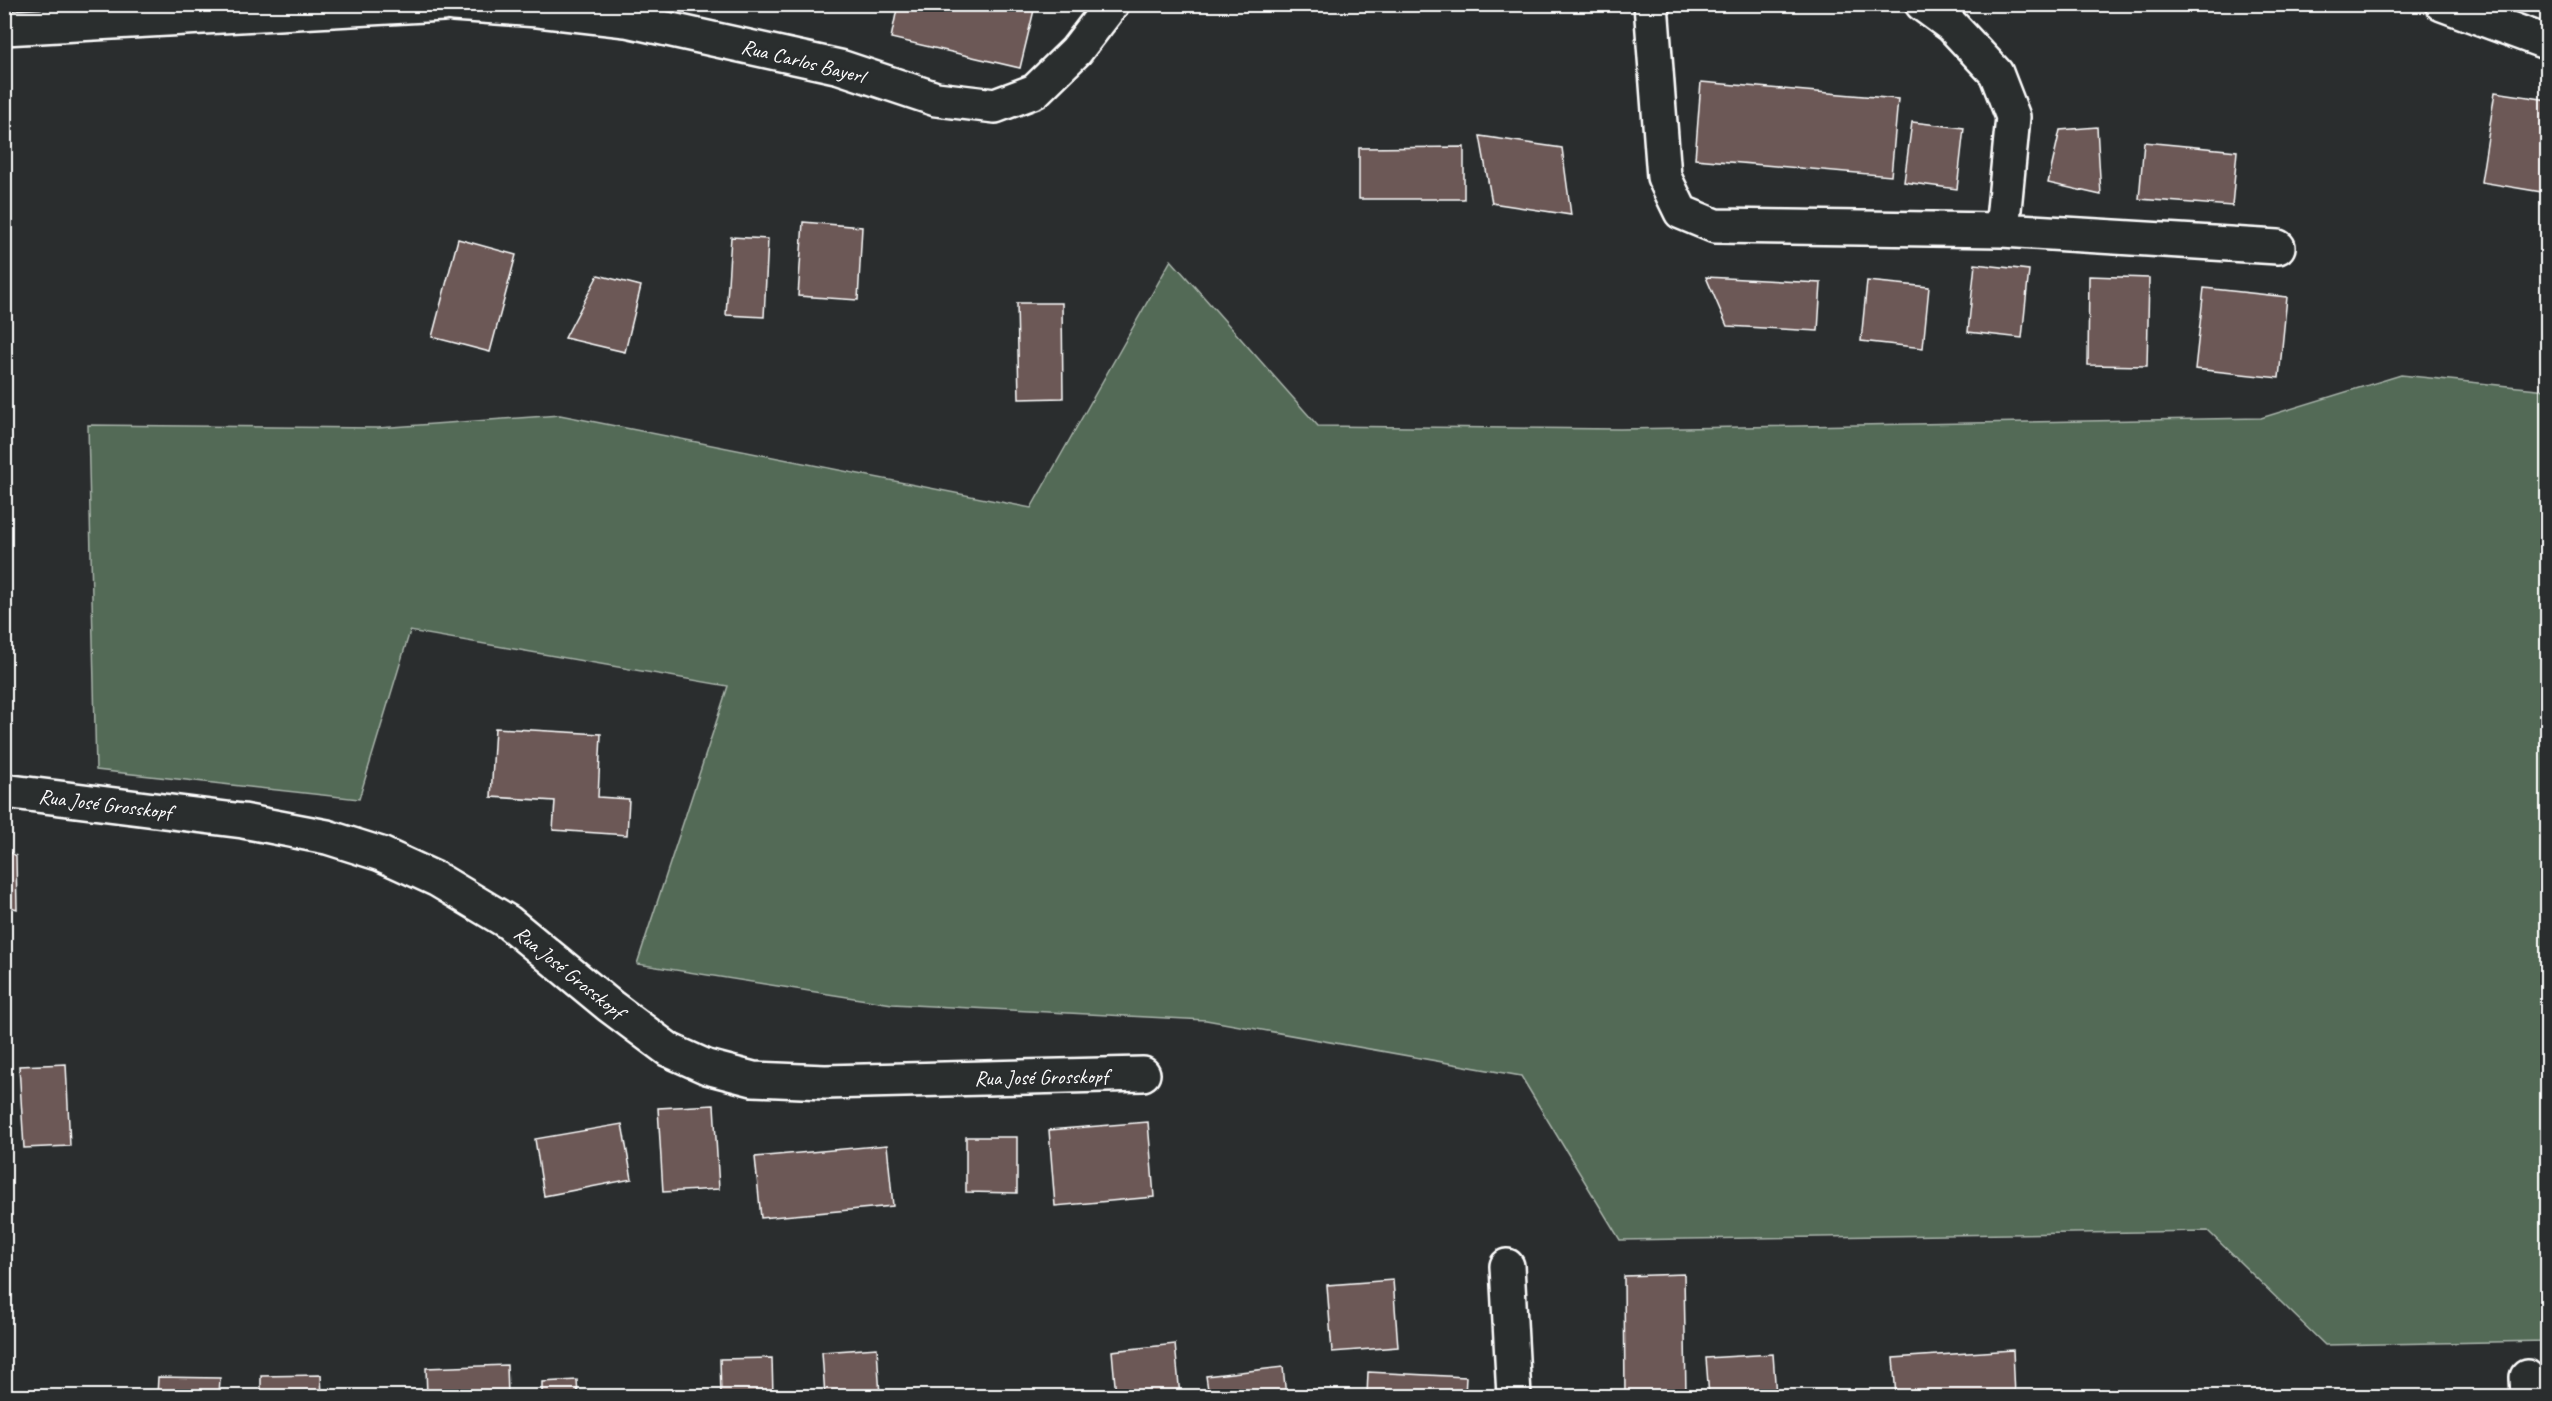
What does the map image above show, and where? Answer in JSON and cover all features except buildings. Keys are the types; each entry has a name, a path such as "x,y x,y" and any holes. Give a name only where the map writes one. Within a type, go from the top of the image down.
{"street":[{"path":"4,28 443,4"},
{"name":"Rua Carlos Bayerl","path":"453,4 538,10 626,20 840,67 936,99 995,106 1035,91 1076,51 1112,4"},
{"path":"1651,4 1664,177 1681,212 1715,226 2002,230 2278,247"},
{"path":"1922,4 1952,26 1996,74 2013,117 2002,230"},
{"path":"2442,4 2547,43"},
{"name":"Rua José Grosskopf","path":"4,791 243,821 327,837 381,854 438,880 508,922 610,1006 669,1050 707,1066 753,1078 825,1082 1143,1074"},
{"path":"1507,1266 1514,1396"}],"green space":[{"path":"1171,260 1318,426 1620,429 2261,418 2401,375 2547,390 2547,1341 2325,1345 2208,1231 1620,1240 1521,1076 1206,1020 892,1004 637,964 728,686 410,631 359,799 96,770 88,425 378,428 560,415 1031,508"}]}
